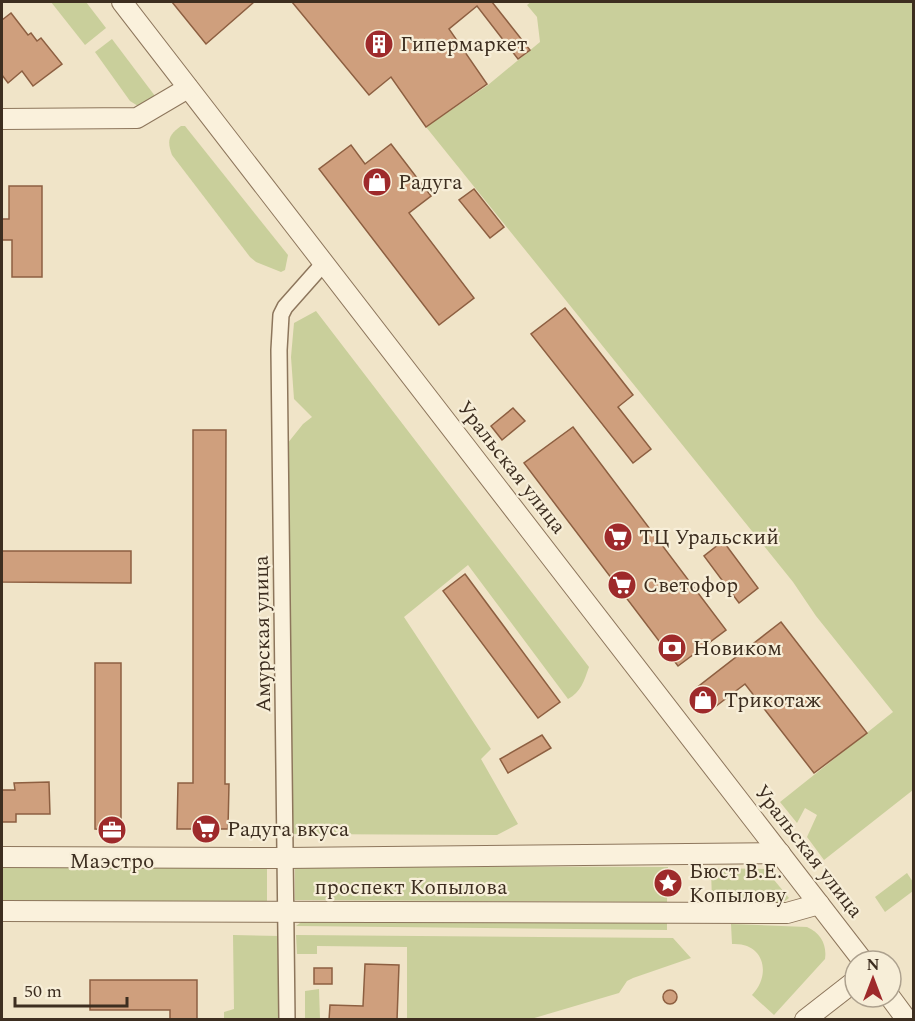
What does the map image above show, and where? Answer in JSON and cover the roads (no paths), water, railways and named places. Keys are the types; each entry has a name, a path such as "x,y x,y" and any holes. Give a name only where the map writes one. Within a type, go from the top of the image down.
{"street":[{"name":"Уральская улица","path":"122,2 854,949"},
{"path":"2,119 137,118 188,88"},
{"name":"Амурская улица","path":"287,1020 279,350 281,315 285,307 324,263"},
{"name":"проспект Копылова","path":"2,857 285,858 780,854"},
{"name":"проспект Копылова","path":"2,911 787,913 819,904"},
{"path":"805,1020 843,990"}],"place":[{"name":"Гипермаркет","path":"379,44"},
{"name":"Радуга","path":"377,182"},
{"name":"ТЦ Уральский","path":"618,537"},
{"name":"Светофор","path":"622,585"},
{"name":"Новиком","path":"672,648"},
{"name":"Трикотаж","path":"703,700"},
{"name":"Радуга вкуса","path":"206,829"},
{"name":"Маэстро","path":"112,830"},
{"name":"Бюст В.Е. Копылову","path":"668,883"}]}
